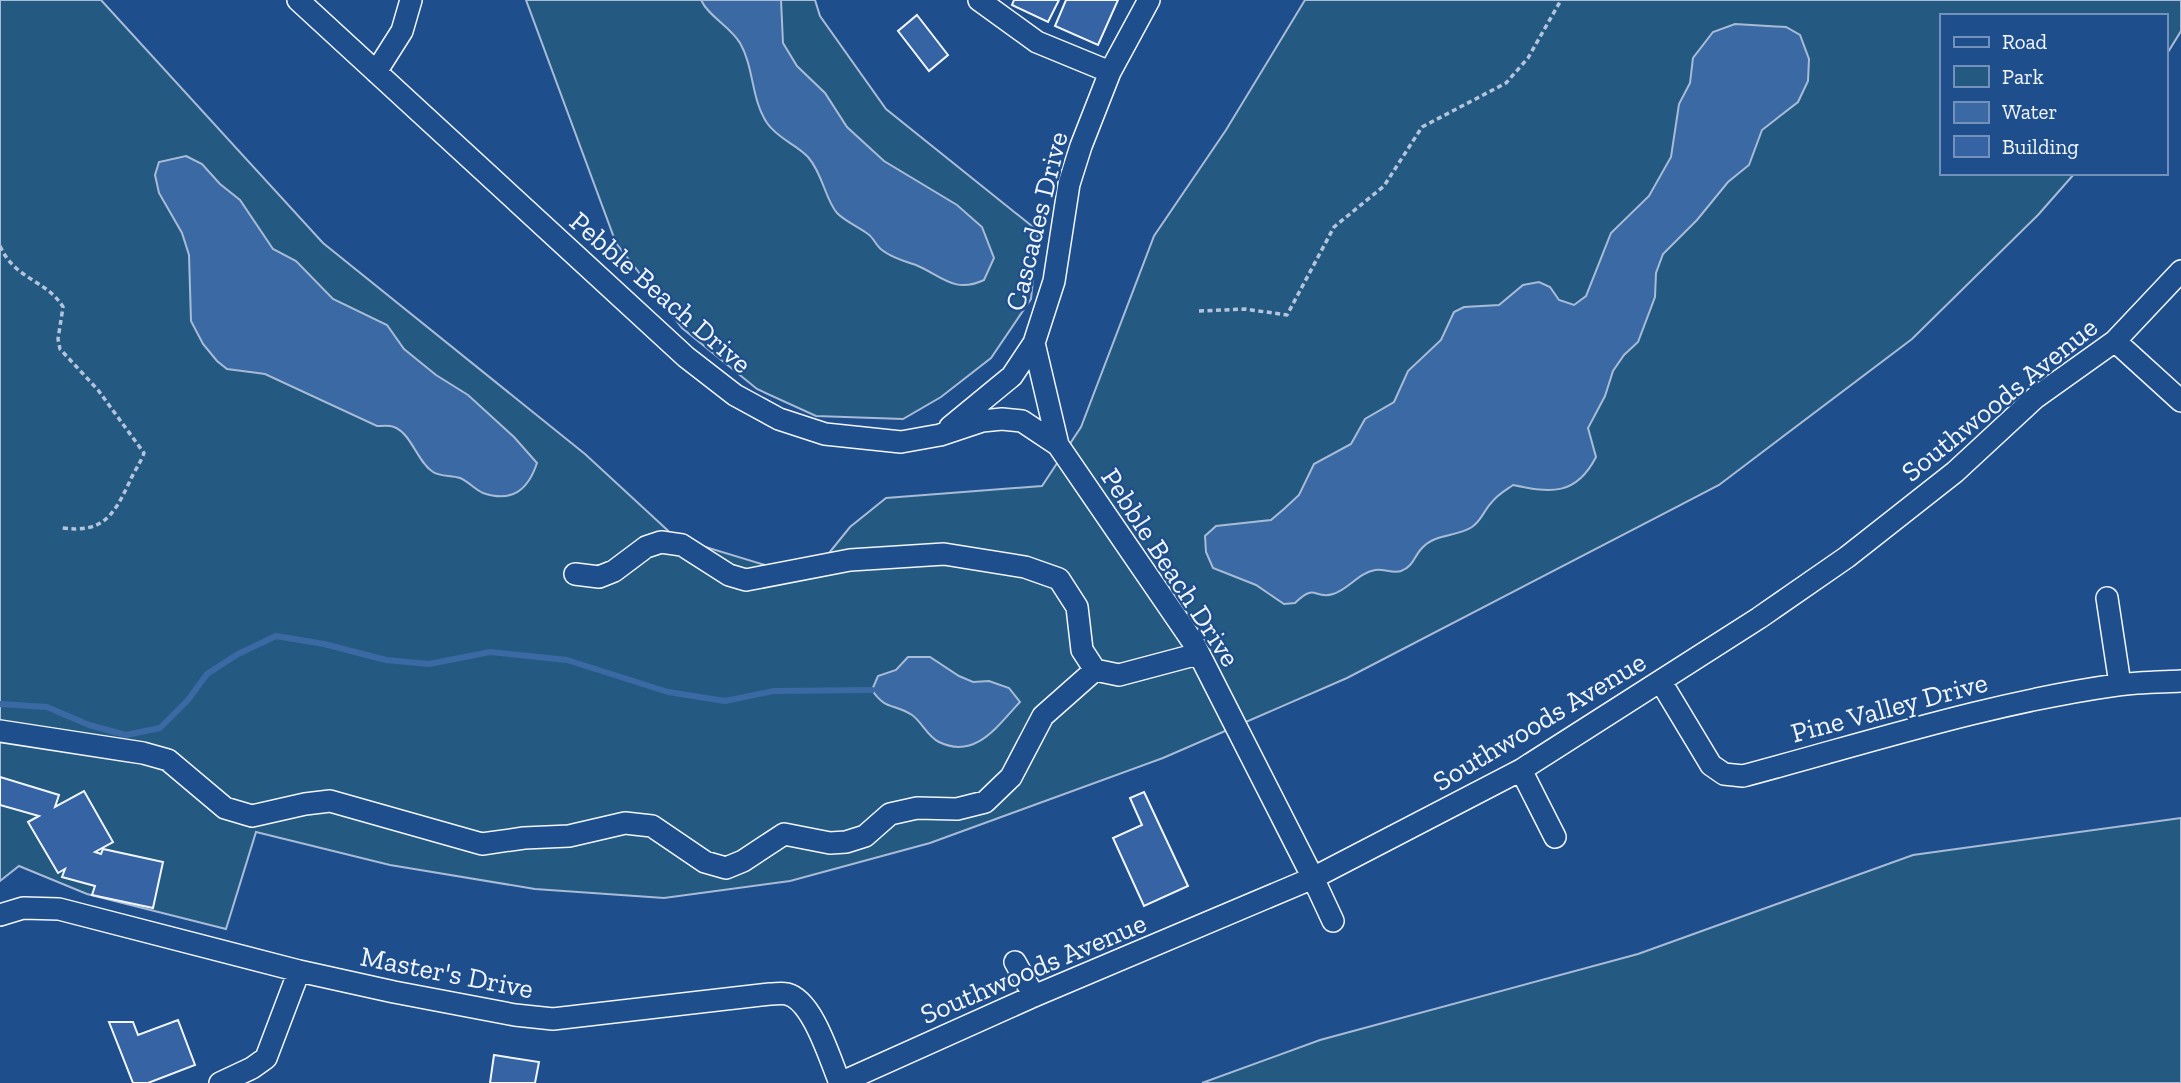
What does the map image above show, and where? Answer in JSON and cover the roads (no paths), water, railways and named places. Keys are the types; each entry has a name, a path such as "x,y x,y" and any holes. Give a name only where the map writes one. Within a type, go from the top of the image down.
{"street":[{"name":"Pebble Beach Drive","path":"298,0 686,357 735,395 779,419 825,434 901,442 940,435 982,421 1002,418 1021,421 1058,444 1162,596 1198,654 1313,878 1332,921"},
{"path":"376,72 401,31 411,7 411,0"},
{"path":"979,0 1037,42 1110,72"},
{"name":"Cascades Drive","path":"940,435 1012,376 1034,343 1054,281 1069,184 1081,146 1110,72 1149,0"},
{"name":"Southwoods Avenue","path":"840,1083 1034,996 1313,878 1521,770 1661,682 1847,557 1955,472 2035,398 2115,341 2181,271"},
{"path":"2115,341 2181,401"},
{"path":"1034,343 1058,444"},
{"path":"575,574 599,577 614,571 646,547 661,542 682,545 729,575 746,580 850,560 944,554 1025,566 1059,579 1077,607 1082,650 1095,670 1119,675 1198,654"},
{"path":"2107,598 2120,684"},
{"path":"0,731 143,753 168,760 225,808 252,816 330,801 482,844 524,838 569,836 625,823 652,826 705,862 726,868 743,861 784,834 830,843 846,842 865,836 890,814 917,808 957,809 985,802 1011,777 1043,716 1095,670"},
{"name":"Pine Valley Drive","path":"1661,682 1711,765 1724,774 1742,776 1958,715 2035,698 2120,684 2181,681"},
{"path":"1521,770 1555,837"},
{"name":"Master's Drive","path":"0,915 23,908 60,909 299,971 407,995 552,1019 788,994 800,1002 812,1017 840,1083"},
{"path":"1015,962 1034,996"},
{"path":"220,1083 252,1068 266,1058 299,971"}],"water":[{"path":"701,0 781,0 783,43 797,66 825,93 847,127 884,161 957,205 982,227 994,258 984,280 964,285 948,282 886,253 868,234 837,213 808,157 767,123 758,104 745,52 731,32 709,12"},
{"path":"1735,24 1786,27 1800,35 1809,59 1808,81 1798,102 1762,130 1749,165 1728,182 1697,220 1663,254 1656,273 1655,297 1638,342 1624,355 1613,371 1605,396 1588,428 1596,457 1580,479 1561,489 1551,490 1513,485 1494,499 1472,527 1428,543 1405,569 1398,572 1369,572 1333,594 1311,593 1295,603 1284,604 1256,585 1213,568 1206,552 1205,536 1216,526 1271,520 1285,508 1299,495 1314,464 1351,444 1365,419 1394,402 1408,371 1441,340 1454,312 1464,307 1499,305 1523,285 1539,282 1550,287 1559,300 1574,305 1586,296 1611,233 1649,196 1671,157 1679,104 1690,83 1693,58 1713,32"},
{"path":"186,156 202,164 220,184 240,200 273,249 296,261 333,299 387,325 404,349 436,375 468,395 514,437 537,463 524,487 510,495 493,496 483,493 460,478 439,475 427,467 405,436 394,427 377,426 265,374 227,369 217,361 203,344 191,321 189,255 182,233 159,193 155,175 159,162"},
{"path":"908,657 930,657 973,682 989,681 1009,688 1020,702 994,730 975,743 964,747 939,742 912,715 886,704 872,690 878,676 896,670"}],"waterway":[{"path":"0,704 47,707 89,725 126,735 160,728 188,700 207,674 238,654 276,636 324,644 386,660 429,664 490,652 567,660 668,692 725,701 774,691 872,690"}]}
